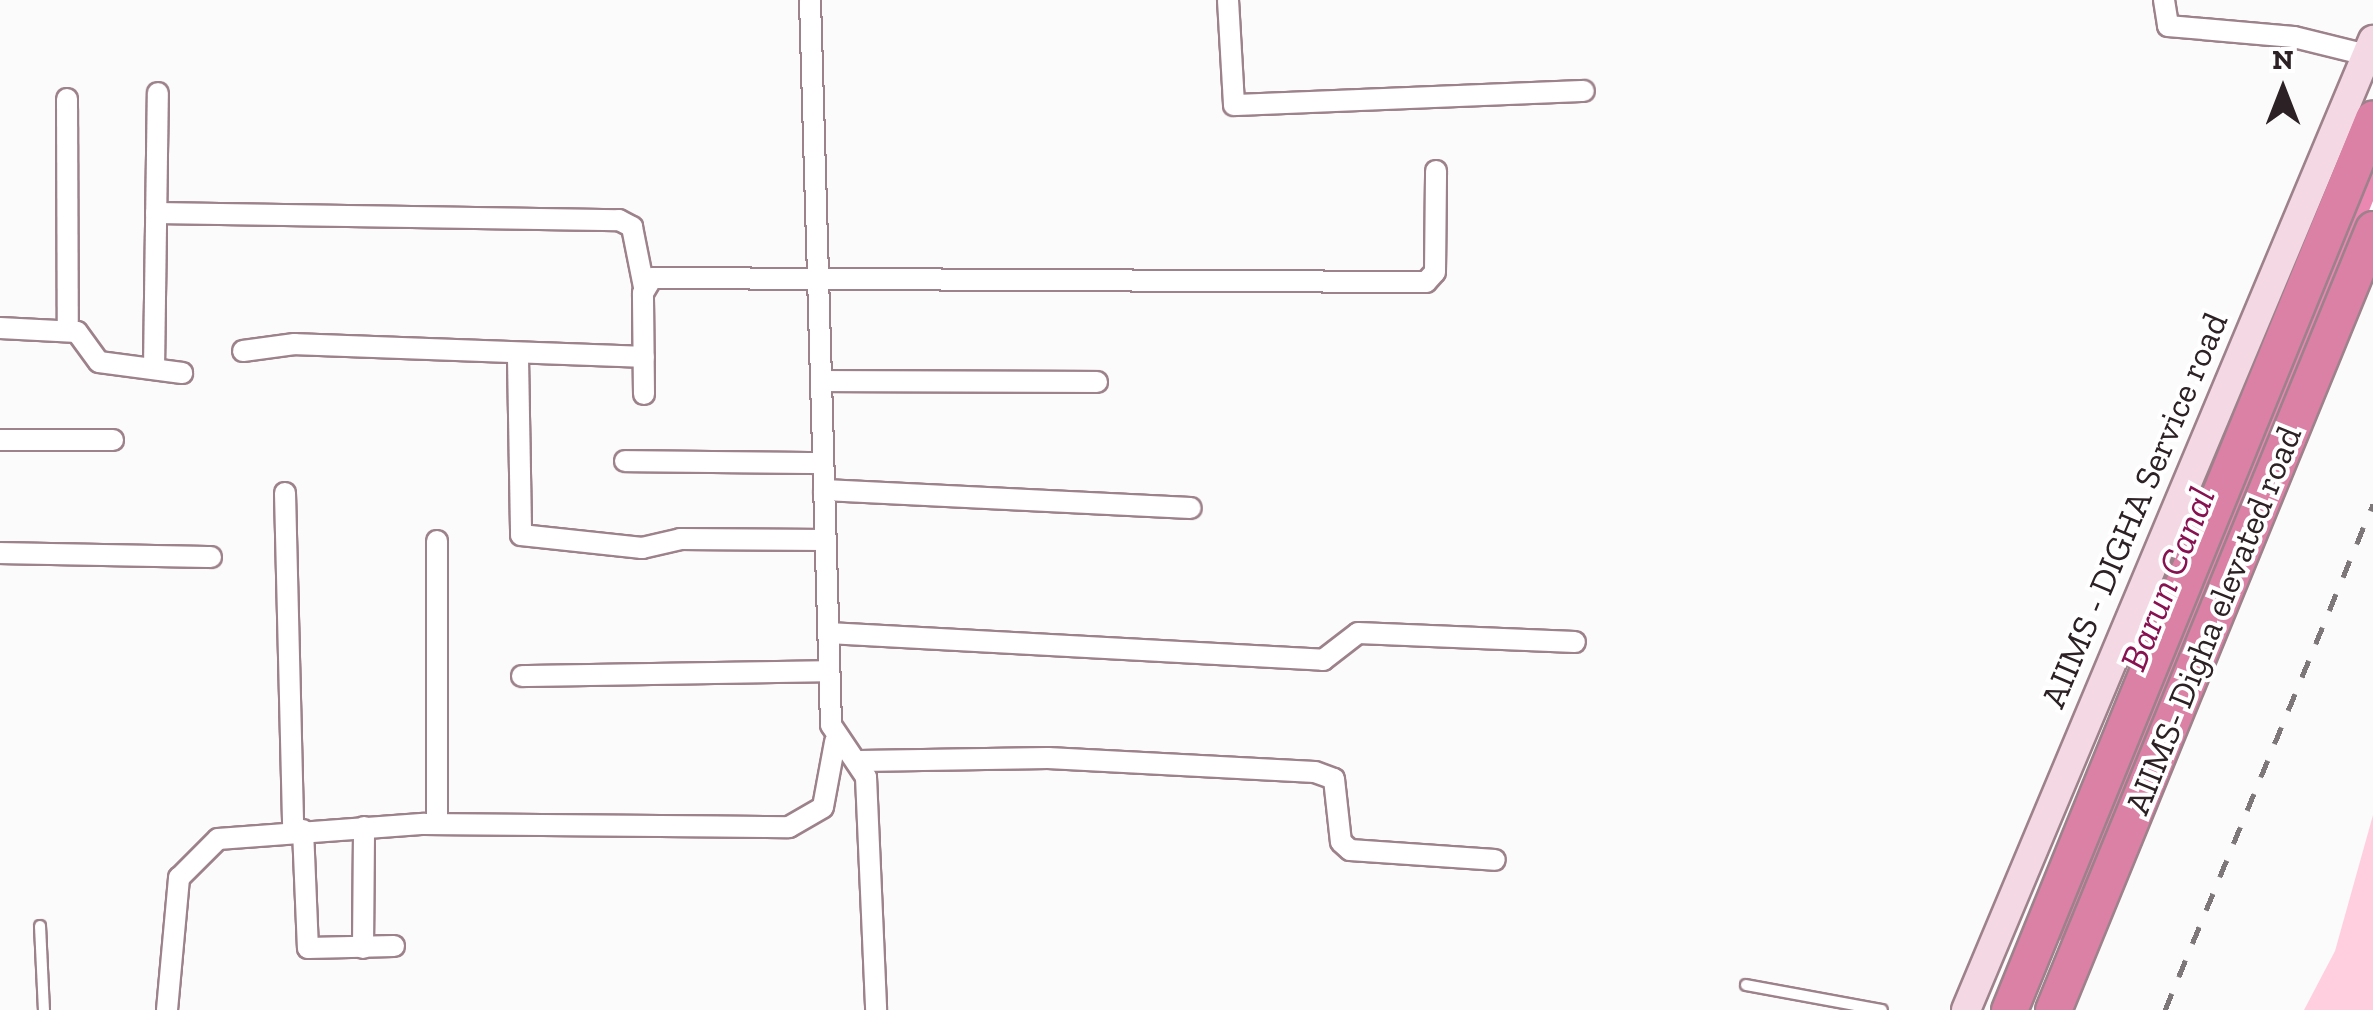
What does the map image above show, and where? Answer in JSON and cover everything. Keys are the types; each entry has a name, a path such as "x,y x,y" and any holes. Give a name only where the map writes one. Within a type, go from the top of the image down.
{"highway":[{"name":"AIIMS- Digha elevated road","path":"2009,1010 2373,118"},
{"name":"AIIMS- Digha elevated road","path":"2053,1010 2373,229"}],"main road":[{"name":"AIIMS - DIGHA Service road","path":"1966,1010 2370,47"}],"street":[{"path":"167,1010 175,898 187,862 218,839 436,824 789,828 823,807 834,742 828,671 810,0"},
{"path":"1228,0 1234,105 1584,91"},
{"path":"2164,0 2168,26 2370,47"},
{"path":"154,369 158,93"},
{"path":"67,99 68,331"},
{"path":"644,287 658,278 818,275 1430,282 1436,172"},
{"path":"156,214 619,220 632,226 644,287 644,394"},
{"path":"0,328 68,331 86,337 99,362 182,373"},
{"path":"243,351 295,344 518,358 644,357"},
{"path":"518,358 521,535 642,548 691,539 825,540"},
{"path":"821,381 1097,382"},
{"path":"0,440 113,440"},
{"path":"625,461 824,463"},
{"path":"824,490 1191,508"},
{"path":"285,493 305,944 394,946"},
{"path":"436,541 436,824"},
{"path":"0,553 211,557"},
{"path":"828,633 1322,660 1351,633 1576,642"},
{"path":"522,676 828,671"},
{"path":"834,742 860,761 1048,758 1316,772 1334,778 1341,842 1350,850 1494,860"},
{"path":"860,761 876,1010"},
{"path":"363,948 364,827"}],"lane":[{"path":"40,926 44,1010"},
{"path":"1746,985 1882,1010"}],"shaded area":[{"path":"2373,815 2373,1010 2304,1010 2335,951"}],"waterway":[{"name":"Barun Canal","path":"2061,930 2373,175"}],"railway":[{"path":"2165,1010 2373,504"}]}
